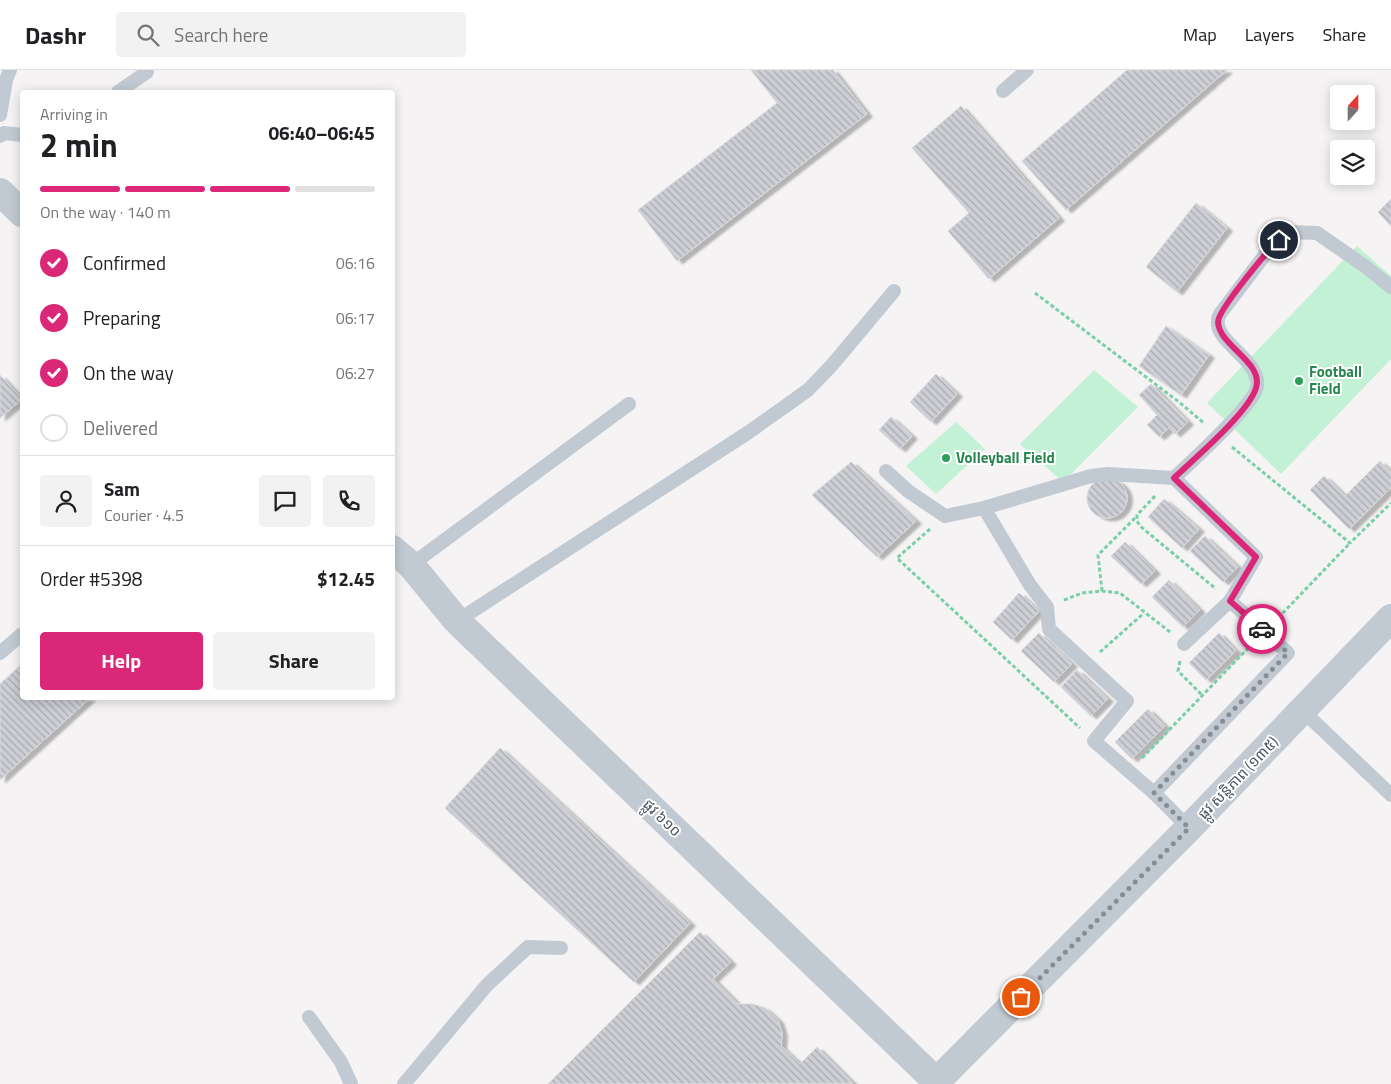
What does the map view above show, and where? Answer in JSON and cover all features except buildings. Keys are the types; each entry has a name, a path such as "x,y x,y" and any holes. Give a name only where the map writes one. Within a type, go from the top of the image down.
{"street":[{"path":"0,192 20,211"},
{"name":"ផ្លូវ ៦១០","path":"402,557 456,621 937,1083"},
{"name":"ផ្លូវ សន្តិភាព (១៣៥)","path":"937,1083 1189,828 1391,618"}],"lane":[{"path":"10,70 6,80 0,116 2,134 20,136"},
{"path":"1003,91 1027,70"},
{"path":"121,90 147,72"},
{"path":"1174,478 1247,406 1257,387 1254,370 1220,332 1218,320 1223,310 1270,248 1288,232 1317,233 1366,267 1391,288"},
{"path":"456,621 748,432 808,390 832,365 894,291"},
{"path":"402,557 629,404"},
{"path":"886,471 908,491 945,516 984,508 1091,476 1108,474 1174,478 1256,557 1230,601 1184,644"},
{"path":"984,508 1030,585 1047,607 1049,629 1128,700 1094,741 1154,793 1189,828"},
{"path":"1154,793 1288,653 1230,601"},
{"path":"0,652 20,636"},
{"path":"1303,711 1391,795"},
{"path":"404,1084 487,985 528,947 561,948"},
{"path":"310,1017 340,1062 351,1084"}],"path":[{"path":"1034,293 1179,402 1350,543"},
{"path":"1102,591 1098,555 1174,478"},
{"path":"1128,772 1391,502"},
{"path":"1137,515 1140,526 1230,601"},
{"path":"945,516 897,558 1094,741"},
{"path":"1047,607 1082,593 1102,591 1120,593 1184,644 1178,671 1203,696"},
{"path":"1087,664 1145,613"}],"green space":[{"name":"Football Field","path":"1357,246 1391,276 1391,359 1281,474 1207,403"},
{"path":"1094,370 1138,407 1063,482 1020,444"},
{"name":"Volleyball Field","path":"956,422 985,449 936,494 906,466"}],"way so far":[{"path":"1021,997 1189,828 1154,793 1288,653 1262,629"}],"place":[{"name":"Football Field","path":"1299,381"},
{"name":"Volleyball Field","path":"946,458"}],"route":[{"path":"1262,629 1230,601 1256,557 1174,478 1247,406 1257,387 1254,370 1220,332 1218,320 1223,310 1270,248 1279,240"}]}
